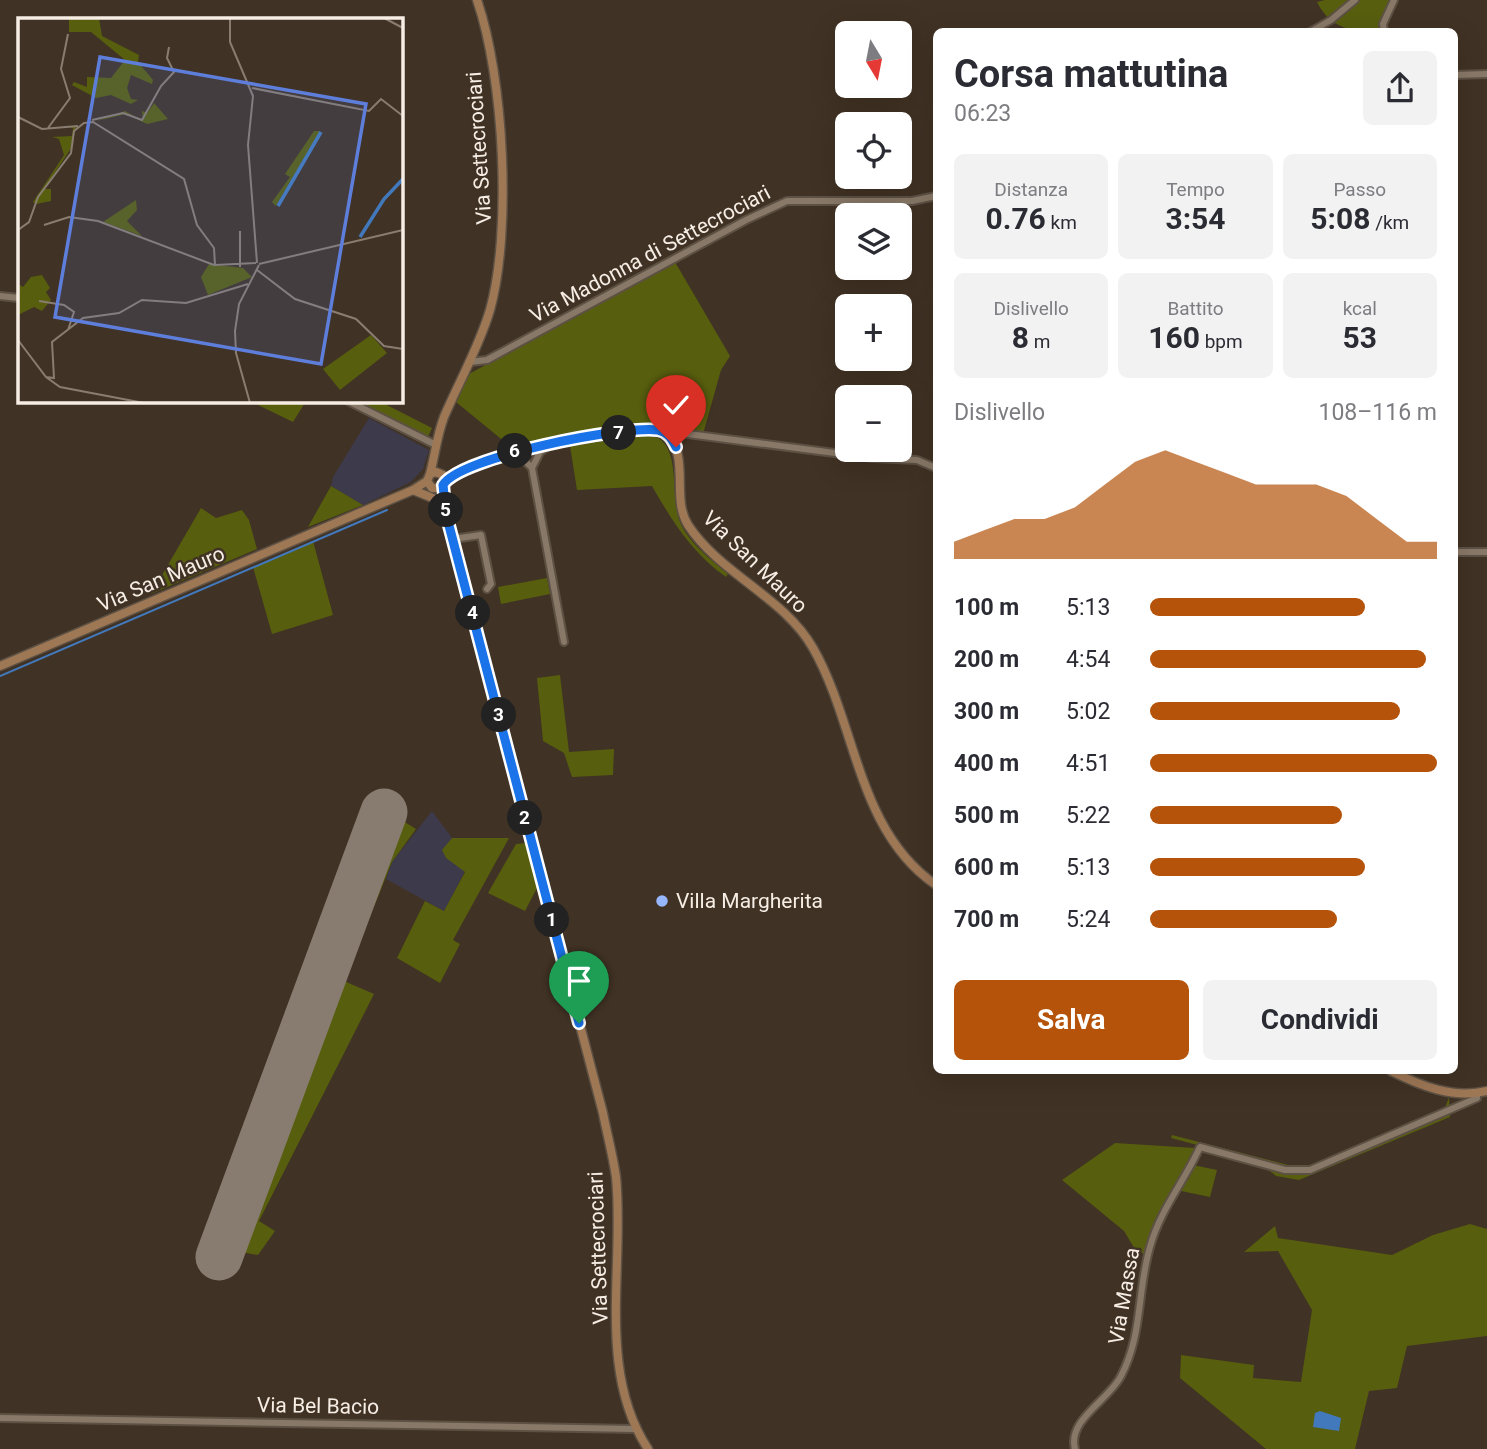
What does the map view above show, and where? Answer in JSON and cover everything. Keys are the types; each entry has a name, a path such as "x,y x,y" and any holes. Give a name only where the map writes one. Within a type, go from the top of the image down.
{"main road":[{"name":"Via Settecrociari","path":"477,0 486,26 495,97 502,173 502,246 489,310 443,420 436,449 436,480 603,1113 615,1177 620,1387 635,1429 648,1449"},
{"name":"Via San Mauro","path":"0,667 436,480 509,452 628,432 659,430 667,433 676,447 682,509 689,526 742,579 803,632 828,678 855,763 894,846 916,872 933,883"},
{"path":"413,490 435,499 446,514"},
{"path":"1399,1074 1448,1093 1487,1091"}],"street":[{"path":"1317,28 1354,0"},
{"path":"1384,28 1383,23 1394,0"},
{"path":"1458,75 1487,74"},
{"name":"Via Madonna di Settecrociari","path":"469,362 487,360 746,220 787,201 912,201 933,197"},
{"path":"0,296 18,298"},
{"path":"350,402 436,449"},
{"path":"659,430 873,458 909,459 933,467"},
{"path":"532,464 550,445"},
{"path":"529,449 564,642"},
{"path":"509,452 532,464"},
{"path":"453,539 481,535 491,584 487,589"},
{"path":"1458,552 1487,552"},
{"name":"Via Massa","path":"1075,1449 1072,1439 1076,1428 1112,1392 1133,1351 1140,1316 1141,1278 1157,1222 1200,1147 1285,1170 1310,1170 1476,1098 1477,1093"},
{"name":"Via Bel Bacio","path":"0,1418 635,1429"}],"shaded area":[{"path":"369,418 429,450 423,469 411,482 363,505 331,486 333,477"},
{"path":"432,811 452,838 443,850 465,871 444,911 386,879 392,862"}],"green space":[{"path":"1389,0 1381,21 1382,28 1348,28 1336,24 1317,2"},
{"path":"675,262 730,356 721,370 703,434 654,426 511,447 456,402 467,375"},
{"path":"252,402 305,402 293,422"},
{"path":"357,402 381,402 432,428 427,439"},
{"path":"641,433 655,436 664,443 673,467 680,522 694,544 728,574 726,577 703,558 684,536 652,486 577,490 570,446"},
{"path":"331,486 363,505 308,527"},
{"path":"201,508 216,518 242,510 249,520 257,549 151,594"},
{"path":"313,541 333,615 272,634 253,567"},
{"path":"547,578 550,594 501,604 498,587"},
{"path":"560,675 569,752 614,749 613,775 572,777 564,753 543,741 537,678"},
{"path":"392,814 416,829 392,862 344,981 374,994 259,1221 275,1231 258,1255 241,1252 235,1260 225,1259 268,1153"},
{"path":"452,838 509,838 453,940 460,944 440,983 397,958 425,901 444,911 465,872 446,858 442,850"},
{"path":"526,843 537,888 525,911 488,893 516,844"},
{"path":"1449,1097 1450,1117 1299,1180 1276,1176 1266,1168 1299,1174 1367,1148 1309,1168 1292,1170 1171,1138 1172,1135 1296,1167 1309,1166 1445,1108"},
{"path":"1115,1143 1195,1148 1153,1227 1145,1254 1136,1251 1124,1231 1062,1180"},
{"path":"1193,1165 1217,1170 1210,1197 1181,1191 1159,1224 1185,1178 1189,1179"},
{"path":"1470,1224 1487,1229 1487,1336 1407,1346 1397,1388 1369,1391 1355,1449 1266,1449 1180,1378 1181,1355 1254,1365 1253,1378 1301,1382 1312,1310 1278,1251 1244,1252 1275,1226 1278,1238 1392,1255 1433,1235"}],"water":[{"path":"1320,1411 1341,1418 1339,1431 1313,1427 1315,1413"}],"waterway":[{"path":"0,676 387,510"}],"runway":[{"path":"219,1257 384,812"}],"place":[{"name":"Villa Margherita","path":"662,901"}],"route":[{"path":"579,1023 446,514 443,485 449,478 509,452 628,432 659,430 667,433 676,447"}]}
